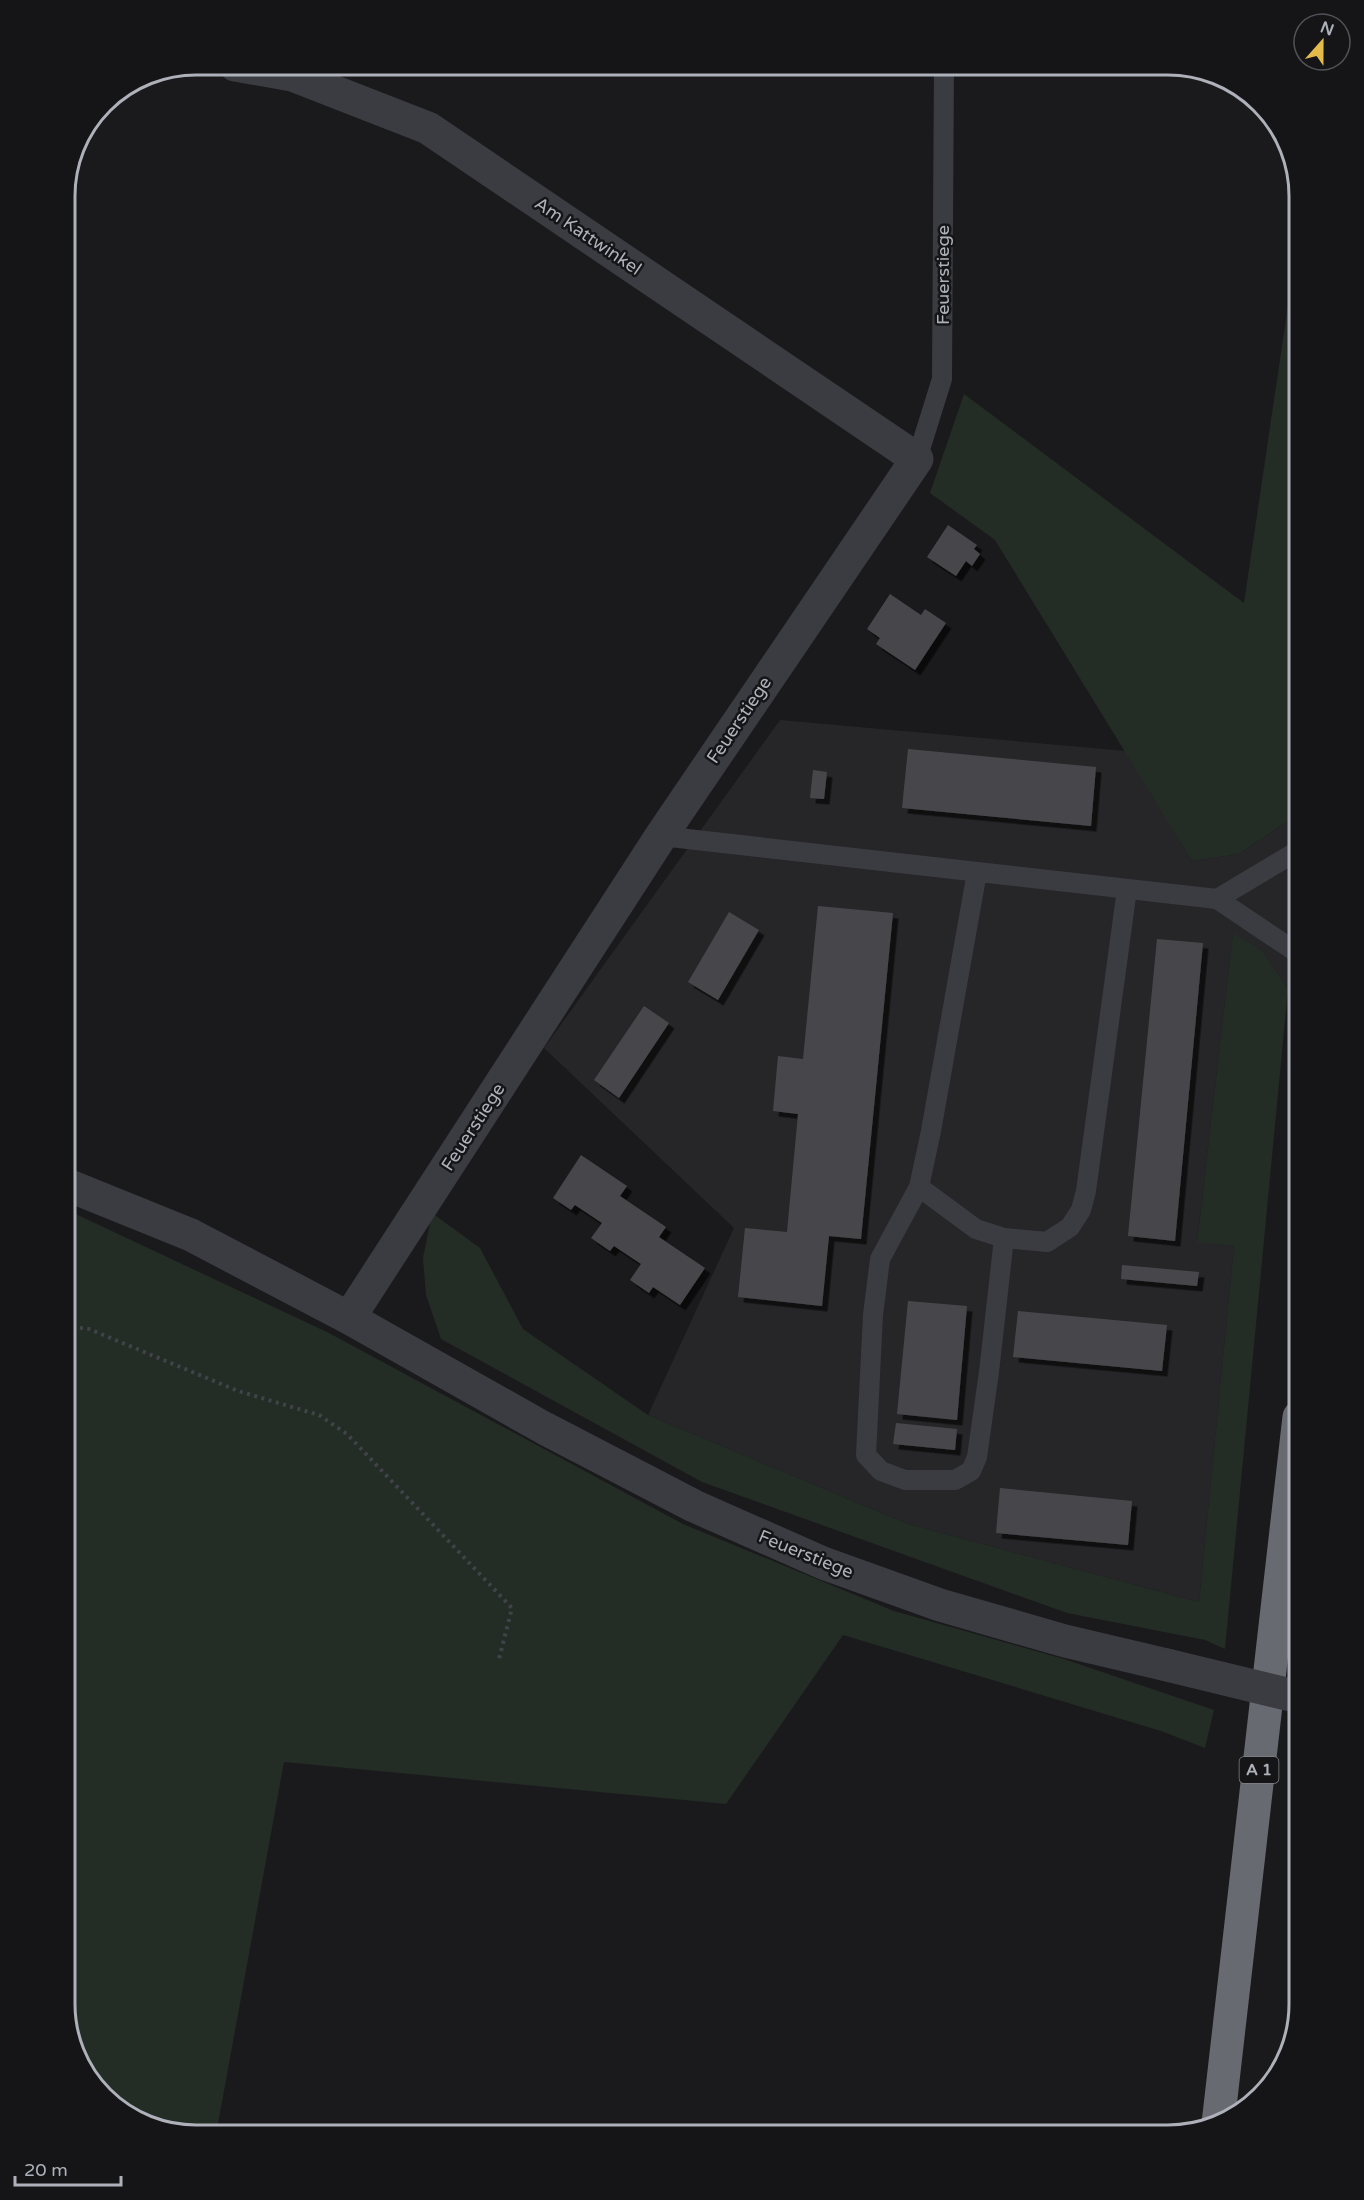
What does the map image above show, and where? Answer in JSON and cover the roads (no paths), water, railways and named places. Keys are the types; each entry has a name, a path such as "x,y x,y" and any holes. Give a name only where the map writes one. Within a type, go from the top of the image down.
{"highway":[{"name":"A 1","path":"1219,2113 1289,1504"}],"street":[{"name":"Am Kattwinkel","path":"292,75 428,128 917,459"},
{"name":"Feuerstiege","path":"349,1318 661,836 917,459"},
{"name":"Feuerstiege","path":"75,1188 190,1235 349,1318 544,1428 694,1506 823,1563 974,1615 1065,1641 1289,1695"}],"lane":[{"name":"Feuerstiege","path":"917,459 942,379 944,75"},
{"path":"661,836 1217,899 1289,947"},
{"path":"1217,899 1289,856"},
{"path":"976,872 931,1131 919,1187 880,1259 873,1315 866,1455 881,1471 904,1480 955,1480 971,1471 977,1457 988,1383 1004,1238"},
{"path":"919,1187 976,1229 1004,1238 1047,1242 1071,1227 1081,1210 1086,1191 1127,889"}]}
